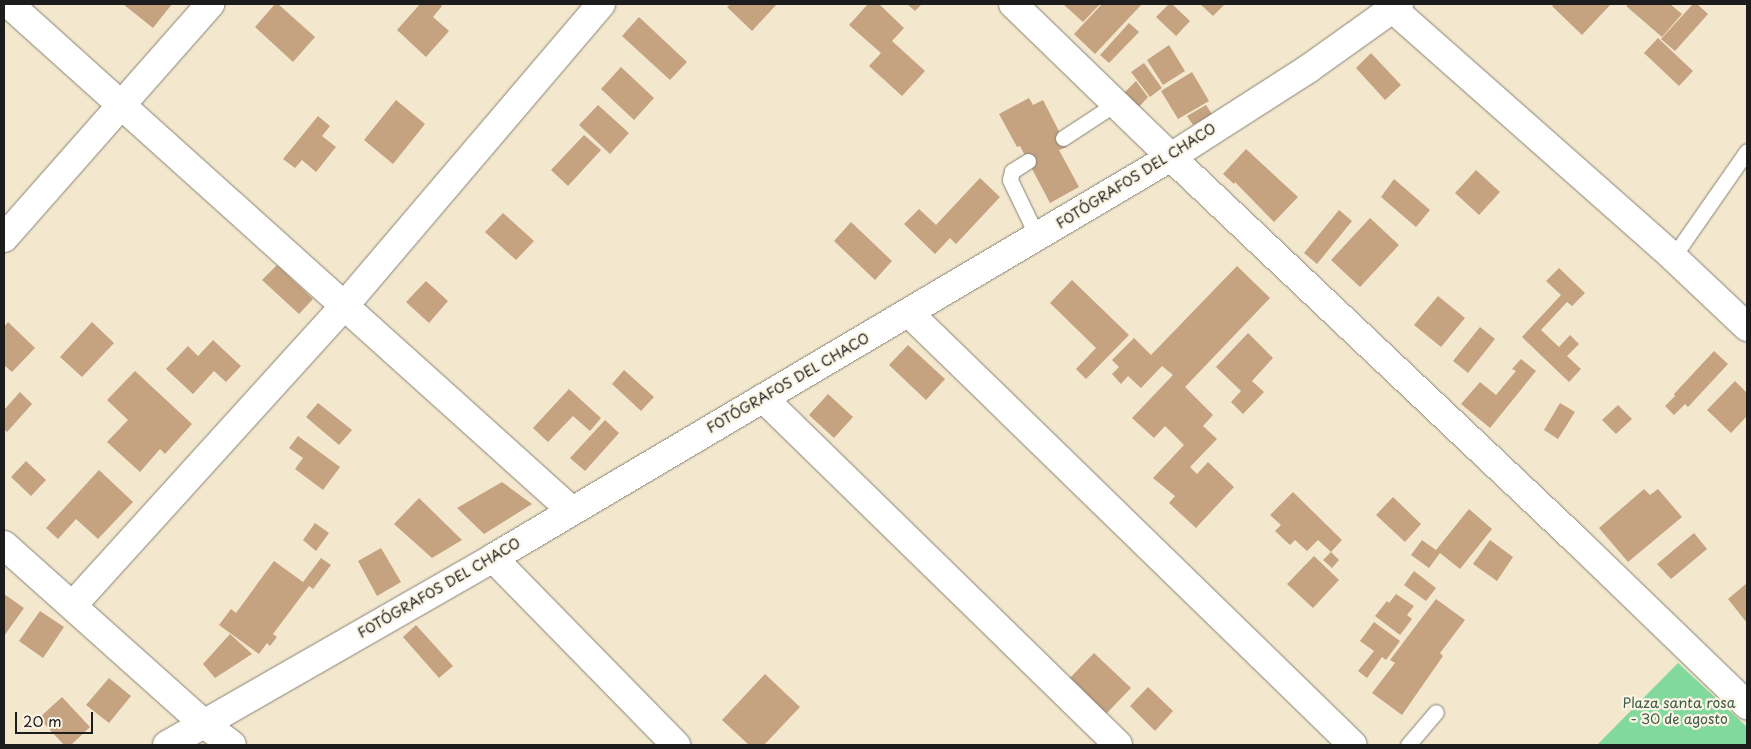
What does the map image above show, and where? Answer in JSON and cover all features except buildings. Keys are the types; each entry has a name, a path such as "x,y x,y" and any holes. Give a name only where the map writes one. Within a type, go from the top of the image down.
{"street":[{"path":"9,4 571,510"},
{"path":"4,238 210,4"},
{"path":"73,605 345,305 600,4"},
{"path":"1013,4 1171,158 1576,540 1747,706"},
{"path":"1396,7 1673,257 1747,327"},
{"name":"FOTÓGRAFOS DEL CHACO","path":"166,745 494,558 571,510 1171,158 1308,69 1396,7"},
{"path":"909,313 1353,745"},
{"path":"763,398 1118,745"},
{"path":"4,545 203,723 232,745"},
{"path":"494,558 676,745"}],"lane":[{"path":"1063,138 1116,104"},
{"path":"1673,257 1747,151"},
{"path":"1028,161 1012,171 1010,180 1038,236"},
{"path":"1408,745 1436,712"}],"green space":[{"name":"Plaza santa rosa - 30 de agosto","path":"1678,663 1747,727 1747,745 1597,745"}]}
